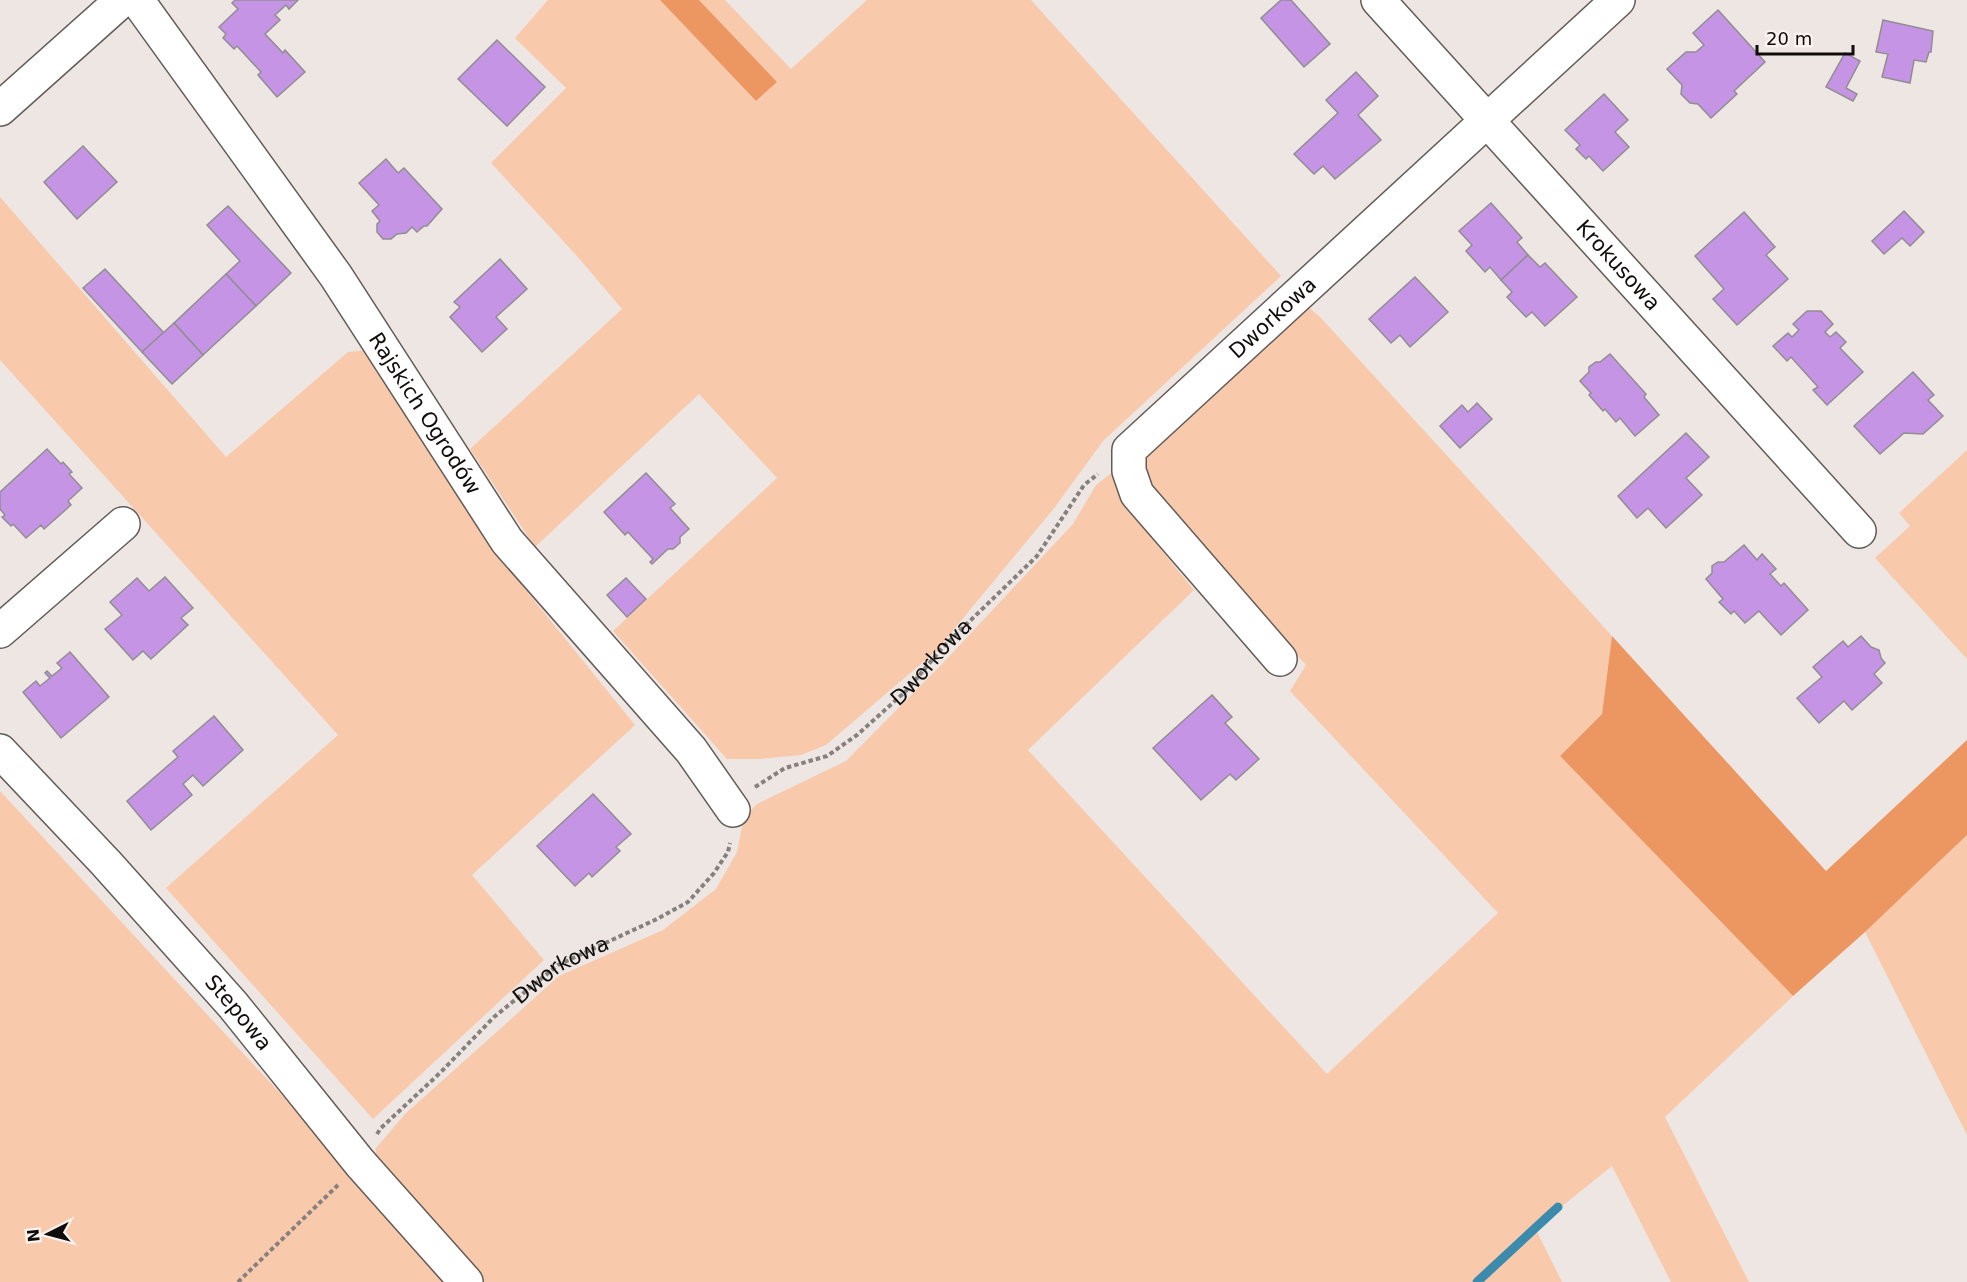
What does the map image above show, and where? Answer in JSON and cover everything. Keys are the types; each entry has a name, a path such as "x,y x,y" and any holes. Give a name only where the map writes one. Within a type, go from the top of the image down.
{"street":[{"path":"0,109 122,0"},
{"name":"Rajskich Ogrodów","path":"137,0 336,276 507,541 691,750 733,810"},
{"name":"Krokusowa","path":"1378,0 1859,531"},
{"name":"Dworkowa","path":"1129,450 1618,0"},
{"path":"1129,450 1129,471 1137,494 1280,659"},
{"path":"0,631 123,524"},
{"name":"Stepowa","path":"0,751 106,863 233,1005 360,1162 466,1282"}],"path":[{"name":"Dworkowa","path":"238,1282 360,1162 381,1128 441,1072 494,1017 558,965 688,902 714,873 728,852 733,810 752,789 784,768 827,756 857,735 906,691 944,647 1037,556 1084,485 1129,450"}],"shaded area":[{"path":"548,0 660,0 756,101 777,82 699,0 725,0 791,69 867,0 1031,0 1281,276 1103,441 1055,507 936,651 826,745 801,755 727,759 613,631 777,478 699,394 535,547 470,449 622,309 577,256 491,163 566,88 515,38"},
{"path":"660,0 699,0 777,82 756,101"},
{"path":"0,197 226,457 348,352 368,350 498,556 635,725 472,875 544,960 373,1119 166,888 338,735 0,360"},
{"path":"1305,304 1321,318 1612,636 1602,714 1560,756 1793,996 1665,1117 1749,1282 1671,1282 1612,1166 1535,1228 1562,1282 477,1282 374,1165 376,1148 405,1114 559,976 663,930 716,889 737,852 744,817 757,804 846,761 943,663 1073,524 1096,485 1118,468 1133,507 1154,541 1194,590 1028,750 1327,1074 1498,913 1290,691 1306,665 1149,492 1141,468 1154,443"},
{"path":"1967,450 1967,659 1875,558 1910,526 1899,513"},
{"path":"1612,636 1826,871 1967,740 1967,835 1865,932 1793,996 1560,756 1602,714"},
{"path":"0,791 393,1215 452,1282 0,1282"},
{"path":"1967,835 1967,1135 1865,932"}],"building":[{"path":"235,0 298,0 289,9 286,5 275,15 280,20 265,34 283,53 285,50 305,72 277,97 258,75 261,72 237,46 234,49 223,38 226,34 219,27 238,9 232,3"},
{"path":"1281,0 1291,0 1330,44 1304,67 1261,18"},
{"path":"1718,10 1765,62 1734,91 1737,94 1711,118 1698,104 1690,103 1681,94 1682,85 1667,69 1686,52 1696,52 1704,45 1693,33"},
{"path":"1883,20 1933,31 1931,52 1926,62 1914,60 1910,83 1882,77 1888,54 1876,52"},
{"path":"497,40 545,87 507,126 458,79"},
{"path":"1845,53 1860,61 1846,88 1857,94 1853,101 1826,87"},
{"path":"1356,72 1378,96 1358,115 1381,140 1335,179 1323,166 1314,174 1294,154 1338,113 1326,100"},
{"path":"1604,94 1628,120 1615,132 1629,147 1603,171 1589,156 1586,159 1576,149 1580,145 1565,130"},
{"path":"83,146 117,182 77,219 44,182"},
{"path":"386,159 398,173 404,168 442,209 427,226 417,232 412,227 406,233 397,234 391,239 383,239 377,232 377,224 380,221 372,211 379,205 359,183"},
{"path":"1491,203 1522,238 1517,242 1528,255 1501,280 1490,267 1485,272 1466,251 1472,245 1459,231"},
{"path":"228,206 291,273 256,306 226,274 240,261 207,225"},
{"path":"1904,211 1924,232 1910,246 1902,238 1884,254 1872,241"},
{"path":"1744,212 1775,247 1766,255 1788,279 1737,325 1713,299 1724,289 1695,256"},
{"path":"1528,255 1540,267 1545,263 1577,297 1545,326 1532,312 1526,317 1507,297 1512,292 1501,280"},
{"path":"500,259 527,289 496,317 507,329 482,352 450,317 460,307 454,302"},
{"path":"105,269 164,333 142,352 83,288"},
{"path":"226,274 256,306 203,355 174,323"},
{"path":"1415,277 1448,312 1410,347 1400,335 1391,343 1369,319"},
{"path":"1807,311 1821,311 1833,324 1825,332 1830,337 1836,332 1846,342 1840,348 1863,372 1827,405 1813,390 1818,387 1791,357 1787,361 1773,346 1788,333 1792,337 1799,330 1793,324"},
{"path":"174,323 203,355 172,384 142,352"},
{"path":"1610,354 1646,394 1644,397 1659,415 1635,436 1620,418 1616,422 1605,409 1603,411 1580,381 1589,372 1589,367"},
{"path":"1913,372 1934,395 1928,400 1943,416 1923,434 1904,433 1880,454 1854,426"},
{"path":"1477,403 1492,419 1460,448 1440,426 1462,405 1468,412"},
{"path":"1686,433 1709,457 1686,478 1702,495 1666,528 1648,508 1637,518 1618,496"},
{"path":"47,449 72,472 69,474 82,488 68,501 71,505 44,529 41,525 26,538 13,524 11,526 2,517 5,515 0,509 0,492"},
{"path":"646,473 675,504 670,508 689,529 680,537 680,543 673,549 668,549 652,564 650,562 653,559 628,532 625,535 604,512"},
{"path":"1744,545 1757,560 1762,554 1776,569 1770,574 1781,586 1784,583 1808,610 1781,635 1759,611 1745,623 1734,611 1731,614 1719,602 1723,599 1706,579 1712,573 1712,566 1718,562 1724,562"},
{"path":"165,577 193,608 181,618 188,625 151,659 143,651 133,660 105,629 122,615 110,602 137,578 149,591"},
{"path":"626,578 646,599 627,617 607,595"},
{"path":"1861,636 1871,647 1879,650 1885,663 1874,674 1882,683 1852,710 1844,701 1819,723 1797,698 1822,677 1813,667 1843,641 1848,647"},
{"path":"70,652 109,697 61,738 23,692 36,681 40,686 50,678 45,673 47,671 52,676 62,668 57,663"},
{"path":"1212,695 1232,717 1225,723 1259,759 1236,780 1230,774 1201,800 1153,748"},
{"path":"214,716 243,750 203,786 193,775 183,784 192,795 151,830 127,801 178,757 173,751"},
{"path":"593,794 631,834 616,847 620,851 592,877 589,873 575,886 537,846"}],"waterway":[{"path":"1477,1282 1558,1207"}]}
